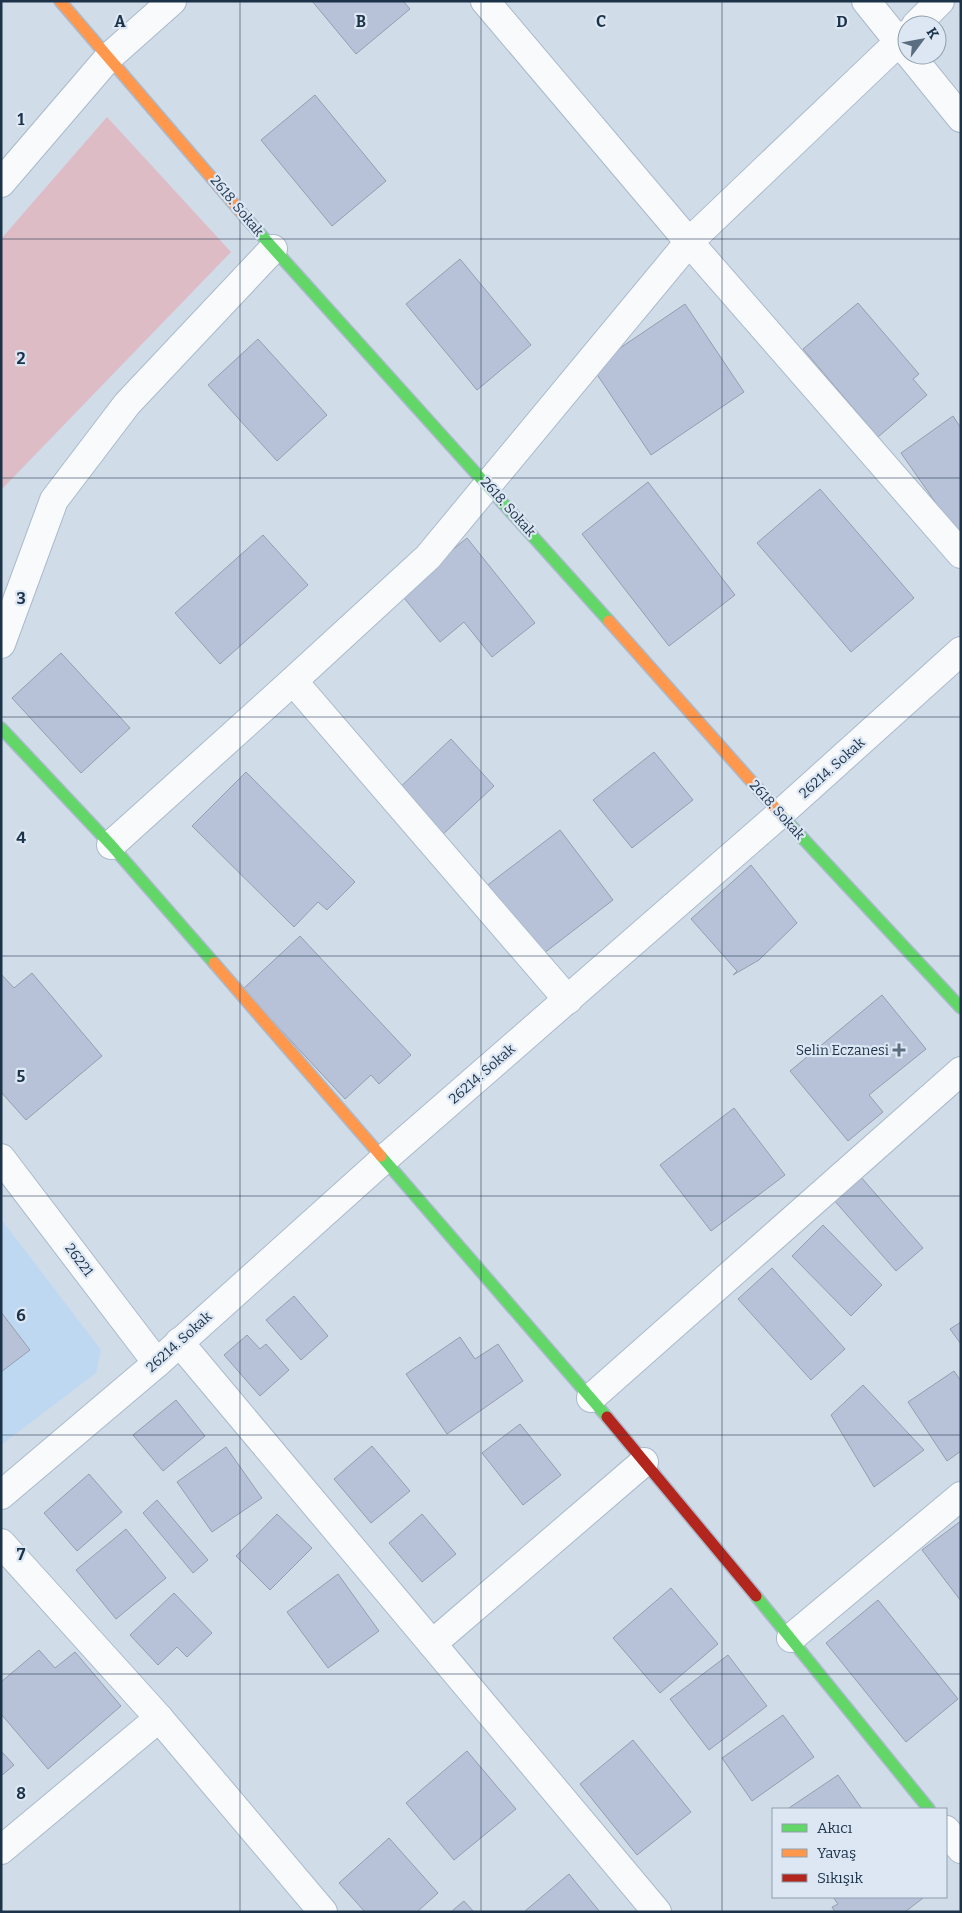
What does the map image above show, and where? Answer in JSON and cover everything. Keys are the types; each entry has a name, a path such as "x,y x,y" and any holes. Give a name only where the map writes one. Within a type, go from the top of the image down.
{"street":[{"name":"2618. Sokak","path":"60,1 273,249 487,484 780,814 961,1008"},
{"path":"1,183 109,57 172,1"},
{"path":"485,1 689,242 961,554"},
{"path":"866,1 897,31"},
{"path":"929,15 940,1"},
{"path":"111,845 428,557 689,242 897,52"},
{"path":"924,65 961,118"},
{"path":"1,644 8,598 54,500 127,404 273,249"},
{"name":"26214. Sokak","path":"1,1495 157,1363 383,1160 780,814 961,651"},
{"path":"293,681 568,1000"},
{"path":"1,728 111,845 591,1398 791,1638 928,1808"},
{"path":"591,1398 961,1071"},
{"name":"26221","path":"1,1158 157,1363"},
{"path":"179,1342 657,1912"},
{"path":"432,1644 644,1462"},
{"path":"791,1638 961,1496"},
{"path":"1,1543 160,1718 323,1912"},
{"path":"1,1850 160,1718"},
{"path":"947,1831 961,1849"}],"shaded area":[{"path":"107,117 231,252 1,490 1,239"},
{"path":"1,1219 101,1350 96,1373 1,1445"}],"building":[{"path":"312,1 403,1 410,9 356,54"},
{"path":"315,95 386,181 332,226 261,140"},
{"path":"460,259 531,345 477,390 406,304"},
{"path":"858,303 919,374 913,379 927,395 878,437 803,349"},
{"path":"685,304 744,392 651,455 592,367"},
{"path":"258,339 327,415 277,461 208,385"},
{"path":"953,416 961,428 961,539 901,453"},
{"path":"648,482 735,595 669,646 582,534"},
{"path":"820,489 914,598 851,652 757,543"},
{"path":"263,535 308,585 220,664 175,613"},
{"path":"467,538 535,623 492,657 464,622 440,642 400,593"},
{"path":"61,653 130,728 81,773 12,698"},
{"path":"451,739 494,786 438,839 395,792"},
{"path":"654,752 693,800 632,848 593,800"},
{"path":"246,772 355,882 327,910 318,902 294,927 192,826"},
{"path":"560,830 613,900 539,957 485,887"},
{"path":"751,865 797,923 759,960 733,975 737,971 691,919"},
{"path":"300,936 411,1055 379,1084 371,1075 345,1099 243,989"},
{"path":"32,973 102,1056 26,1120 1,1092 1,974 14,988"},
{"path":"882,995 926,1049 869,1095 883,1112 848,1141 790,1071"},
{"path":"734,1108 785,1175 711,1231 660,1165"},
{"path":"860,1176 923,1248 896,1271 833,1199"},
{"path":"823,1225 882,1285 851,1316 792,1256"},
{"path":"772,1268 845,1349 811,1380 738,1299"},
{"path":"294,1296 328,1336 301,1360 266,1320"},
{"path":"1,1312 30,1350 1,1372"},
{"path":"961,1322 961,1344 950,1329"},
{"path":"247,1335 260,1349 266,1344 289,1370 260,1396 224,1355"},
{"path":"460,1337 475,1359 498,1344 523,1381 447,1434 406,1374"},
{"path":"954,1371 961,1381 961,1451 947,1461 908,1402"},
{"path":"863,1385 924,1450 874,1487 831,1415"},
{"path":"176,1400 205,1436 163,1471 133,1435"},
{"path":"520,1424 561,1475 523,1505 482,1453"},
{"path":"372,1446 410,1491 371,1523 334,1479"},
{"path":"226,1447 262,1498 212,1532 177,1482"},
{"path":"89,1474 122,1512 77,1551 44,1513"},
{"path":"157,1500 208,1560 193,1573 143,1513"},
{"path":"277,1514 312,1548 270,1590 236,1556"},
{"path":"422,1514 456,1554 422,1582 389,1543"},
{"path":"961,1521 961,1601 922,1550"},
{"path":"126,1529 166,1578 116,1619 76,1570"},
{"path":"338,1574 379,1631 328,1668 287,1612"},
{"path":"671,1588 718,1644 660,1693 613,1638"},
{"path":"174,1593 212,1633 187,1657 177,1647 158,1665 130,1635"},
{"path":"878,1600 958,1699 906,1742 826,1643"},
{"path":"39,1650 55,1668 75,1652 121,1706 48,1769 1,1714 1,1682"},
{"path":"728,1655 767,1706 709,1750 670,1699"},
{"path":"783,1715 814,1757 752,1801 722,1758"},
{"path":"633,1740 691,1812 637,1855 580,1784"},
{"path":"1,1751 14,1765 1,1776"},
{"path":"467,1751 516,1809 454,1860 406,1803"},
{"path":"838,1775 861,1808 789,1808"},
{"path":"389,1838 438,1893 417,1912 365,1912 339,1883"},
{"path":"569,1874 600,1912 525,1911"},
{"path":"834,1898 923,1898 905,1912 835,1912 832,1907 838,1904"},
{"path":"464,1901 474,1912 452,1912 453,1910"}],"traffic: fast":[{"path":"246,218 609,621"},
{"path":"1,728 111,845 214,963"},
{"path":"783,817 961,1008"},
{"path":"381,1156 607,1417"},
{"path":"756,1596 928,1808"}],"traffic: slow":[{"path":"60,1 246,218"},
{"path":"609,621 783,817"},
{"path":"214,963 381,1156"}],"traffic: jam":[{"path":"607,1417 756,1596"}],"place":[{"name":"Selin Eczanesi","path":"899,1050"}]}
